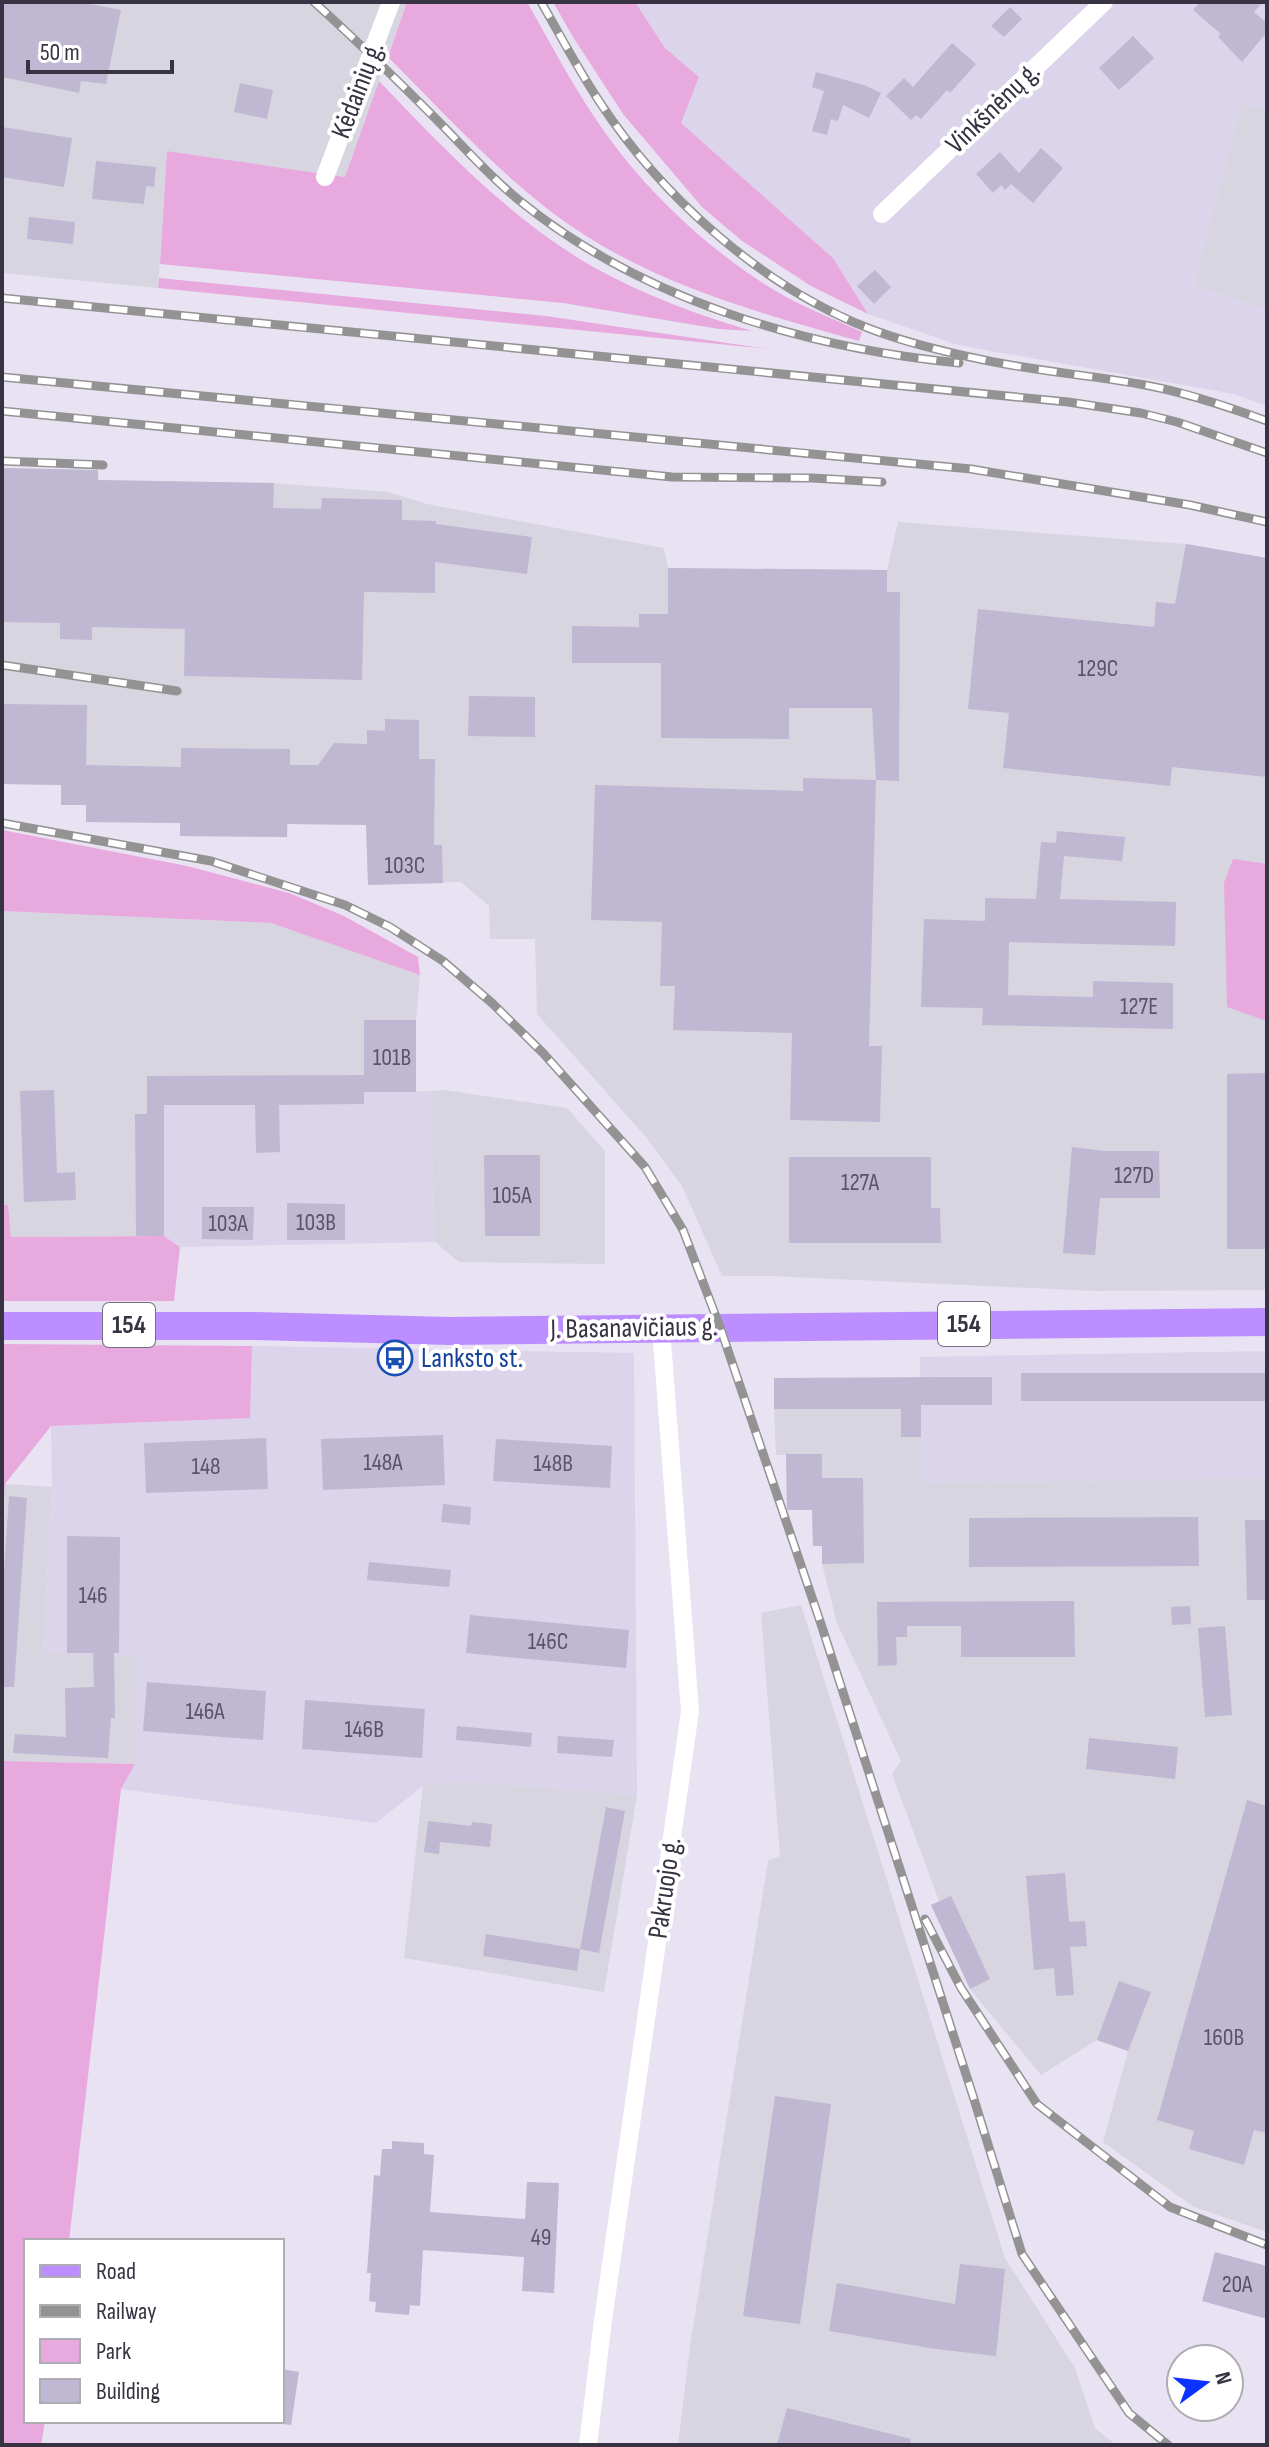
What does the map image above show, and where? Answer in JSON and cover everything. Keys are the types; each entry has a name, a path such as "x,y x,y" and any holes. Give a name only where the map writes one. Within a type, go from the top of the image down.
{"main road":[{"name":"J. Basanavičiaus g.","path":"2,1326 243,1326 450,1331 1267,1322"}],"street":[{"name":"Kėdainių g.","path":"325,177 391,2"},
{"name":"Vinkšnėnų g.","path":"882,214 1104,2"},
{"name":"Pakruojo g.","path":"588,2445 605,2305 690,1711 661,1328"}],"shaded area":[{"path":"2,2 407,2 345,177 167,151 158,288 2,273"},
{"path":"635,2 1267,2 1267,110 1242,103 1194,285 1267,310 1267,406 1234,394 958,345 868,314 833,258 680,123 699,77 665,48"},
{"path":"1242,103 1267,110 1267,310 1194,285"},
{"path":"2,468 98,470 99,480 274,483 388,492 427,504 664,548 668,568 887,570 898,522 1186,544 1267,558 1267,1290 1094,1291 722,1276 682,1186 645,1136 537,1014 535,939 490,939 489,906 461,882 368,885 366,825 288,824 287,837 180,836 180,823 86,822 86,805 61,805 61,785 2,784"},
{"path":"2,911 271,923 420,975 416,1020 416,1092 364,1092 364,1104 164,1105 164,1236 11,1237 8,1205 2,1205"},
{"path":"444,1090 567,1108 605,1151 605,1264 459,1262 435,1242 430,1091"},
{"path":"430,1091 435,1242 180,1247 164,1236 163,1105 363,1104 364,1092"},
{"path":"252,1346 634,1353 637,1795 469,1782 424,1785 376,1823 121,1789 135,1764 43,1653 52,1487 51,1426 250,1418"},
{"path":"1267,1351 1267,1478 922,1483 920,1357"},
{"path":"920,1379 922,1483 1267,1478 1267,2232 1194,2207 1103,2142 1128,2051 1097,2040 1041,2075 970,1989 931,1905 939,1901 892,1774 901,1761 837,1623 822,1564 822,1546 813,1546 812,1510 787,1510 786,1455 776,1455 774,1409"},
{"path":"5,1484 52,1487 43,1653 137,1656 135,1764 2,1761 2,1529"},
{"path":"801,1605 1005,2258 1075,2368 1095,2428 1116,2445 678,2445 690,2346 768,1861 780,1856 761,1613"},
{"path":"469,1782 637,1795 604,1992 404,1958 423,1785"}],"green space":[{"path":"407,2 527,2 595,118 651,189 719,252 791,300 862,332 859,341 743,307 667,278 595,241 537,201 493,162 388,57"},
{"path":"553,2 635,2 665,48 699,77 681,123 833,258 868,314 811,286 742,241 702,207 623,114"},
{"path":"379,81 480,182 564,249 652,296 752,331 719,329 563,303 160,264 167,151 345,177"},
{"path":"159,278 546,316 768,349 158,288"},
{"path":"2,830 187,866 289,893 344,916 418,957 420,975 271,923 2,911"},
{"path":"1233,859 1267,864 1267,1021 1227,1007 1224,883"},
{"path":"2,1205 8,1205 11,1237 164,1236 180,1247 174,1301 2,1301"},
{"path":"2,1344 252,1346 250,1418 51,1426 5,1484 2,1529"},
{"path":"2,1761 135,1764 121,1789 69,2239 24,2239 24,2423 45,2423 41,2445 2,2445"}],"building":[{"path":"2,2 81,2 121,10 106,84 81,81 79,93 2,77"},
{"path":"1200,2 1263,2 1254,12 1267,23 1267,32 1242,62 1218,37 1221,34 1193,10"},
{"path":"1010,7 1022,19 1004,37 991,26"},
{"path":"1133,36 1154,58 1119,90 1099,68"},
{"path":"952,43 976,64 921,119 916,115 911,120 886,96 904,78 913,87"},
{"path":"816,72 881,93 869,118 843,105 838,121 831,119 827,135 812,131 824,91 812,87"},
{"path":"240,83 273,90 267,119 234,112"},
{"path":"2,127 72,138 64,187 2,177"},
{"path":"1041,148 1063,168 1033,203 1011,184 1005,190 1001,185 993,193 976,174 1000,152 1019,173"},
{"path":"96,161 156,167 154,187 146,186 144,204 92,199"},
{"path":"29,217 75,222 73,244 27,239"},
{"path":"875,270 891,287 874,304 857,286"},
{"path":"2,468 98,470 98,480 274,483 273,508 321,509 322,498 402,500 402,520 436,521 436,524 532,537 527,574 435,562 435,593 364,592 362,680 184,676 185,629 92,627 92,640 60,639 60,623 2,622"},
{"path":"1186,544 1267,558 1267,777 1172,767 1170,786 1003,768 1009,713 968,709 978,609 1154,627 1156,602 1175,604"},
{"path":"668,568 887,570 887,592 900,592 899,781 876,780 872,708 789,708 789,739 661,738 661,663 572,663 572,626 639,627 639,614 668,614"},
{"path":"469,696 535,697 535,737 468,736"},
{"path":"2,704 87,705 86,765 181,767 181,748 290,749 290,765 318,765 334,743 367,744 367,730 385,731 385,719 419,720 419,759 435,759 434,845 442,845 443,883 368,885 366,825 287,824 287,837 180,836 180,823 86,822 86,805 61,805 61,785 2,784"},
{"path":"803,778 876,780 869,1046 882,1046 880,1122 790,1120 792,1033 673,1030 675,986 660,986 662,922 591,920 595,785 803,791"},
{"path":"1057,831 1125,837 1122,861 1064,856 1060,899 1176,902 1175,946 1009,942 1008,995 1093,997 1093,981 1173,983 1173,1029 982,1025 983,1008 921,1007 924,919 985,921 985,898 1036,899 1041,842 1056,843"},
{"path":"364,1020 416,1020 416,1092 364,1092 364,1104 279,1105 280,1152 256,1153 255,1105 164,1105 164,1236 136,1236 135,1114 147,1114 147,1076 364,1075"},
{"path":"1267,1073 1267,1249 1227,1249 1227,1074"},
{"path":"54,1090 57,1173 75,1172 76,1200 24,1202 20,1091"},
{"path":"1072,1147 1104,1151 1159,1151 1160,1198 1100,1198 1095,1255 1063,1253"},
{"path":"484,1155 540,1155 540,1236 485,1236"},
{"path":"789,1157 931,1157 931,1208 940,1208 941,1243 789,1243"},
{"path":"287,1203 345,1204 345,1240 287,1240"},
{"path":"202,1207 254,1207 253,1240 202,1239"},
{"path":"1021,1373 1267,1373 1267,1401 1021,1401"},
{"path":"992,1377 992,1405 921,1405 921,1437 901,1437 901,1409 774,1409 774,1378"},
{"path":"443,1435 445,1485 323,1490 321,1439"},
{"path":"266,1438 268,1489 146,1493 144,1443"},
{"path":"496,1439 612,1446 610,1488 493,1481"},
{"path":"786,1454 822,1454 822,1478 863,1478 864,1563 822,1564 822,1546 813,1546 812,1510 787,1510"},
{"path":"9,1496 27,1498 14,1687 2,1687 2,1601"},
{"path":"443,1504 471,1507 470,1525 441,1522"},
{"path":"1198,1517 1199,1566 969,1567 969,1518"},
{"path":"1245,1520 1267,1520 1267,1600 1247,1600"},
{"path":"67,1536 120,1537 119,1653 114,1653 115,1718 111,1718 108,1758 13,1753 15,1734 66,1737 65,1688 94,1687 93,1653 67,1653"},
{"path":"369,1562 451,1570 449,1587 367,1580"},
{"path":"1074,1601 1075,1657 961,1657 961,1626 907,1626 907,1637 896,1637 897,1665 878,1666 877,1602"},
{"path":"1190,1606 1191,1624 1172,1625 1171,1607"},
{"path":"470,1615 629,1630 626,1668 466,1653"},
{"path":"1225,1626 1232,1715 1205,1717 1198,1628"},
{"path":"147,1682 266,1691 263,1740 143,1731"},
{"path":"305,1700 425,1709 422,1758 302,1749"},
{"path":"457,1726 532,1733 531,1747 456,1740"},
{"path":"558,1736 614,1740 612,1757 557,1753"},
{"path":"1089,1738 1178,1747 1175,1779 1086,1769"},
{"path":"1247,1800 1267,1806 1267,2133 1254,2130 1244,2165 1189,2149 1194,2131 1157,2120"},
{"path":"606,1807 625,1811 599,1953 580,1949"},
{"path":"428,1821 471,1826 472,1822 492,1824 490,1847 440,1842 439,1854 424,1852"},
{"path":"1065,1873 1069,1922 1085,1921 1087,1946 1070,1947 1074,1995 1056,1996 1054,1968 1034,1970 1026,1876"},
{"path":"951,1896 990,1979 970,1989 931,1905"},
{"path":"486,1934 580,1949 577,1971 483,1956"},
{"path":"1119,1981 1151,1992 1128,2051 1097,2040"},
{"path":"775,2096 831,2104 800,2324 743,2316"},
{"path":"392,2141 424,2143 424,2154 434,2155 430,2212 525,2219 527,2182 559,2183 554,2293 522,2291 524,2257 423,2250 420,2306 410,2305 409,2315 375,2312 376,2302 369,2301 371,2273 367,2273 374,2175 380,2176 382,2149 392,2149"},
{"path":"1215,2252 1267,2266 1267,2319 1202,2301"},
{"path":"960,2264 1005,2269 996,2356 829,2331 837,2283 955,2304"},
{"path":"284,2369 299,2372 291,2425 282,2424"},
{"path":"787,2408 911,2439 910,2445 777,2445"}],"railway":[{"path":"314,2 509,192 567,235 618,266 727,313 784,331 901,356 959,363"},
{"path":"541,2 599,101 652,171 683,203 752,263 828,310 896,338 954,354 1155,387 1267,421"},
{"path":"2,298 1068,402 1177,422 1267,453"},
{"path":"2,377 971,469 1190,505 1267,522"},
{"path":"2,411 672,477 882,482"},
{"path":"2,461 103,465"},
{"path":"2,665 177,691"},
{"path":"2,823 211,861 345,905 390,927 443,961 492,1003 543,1053 645,1167 683,1230 720,1327 821,1624 1022,2254 1129,2413 1168,2445"},
{"path":"925,1919 961,1988 1037,2104 1170,2207 1267,2245"}],"place":[{"name":"Lanksto st.","path":"395,1358"}]}
